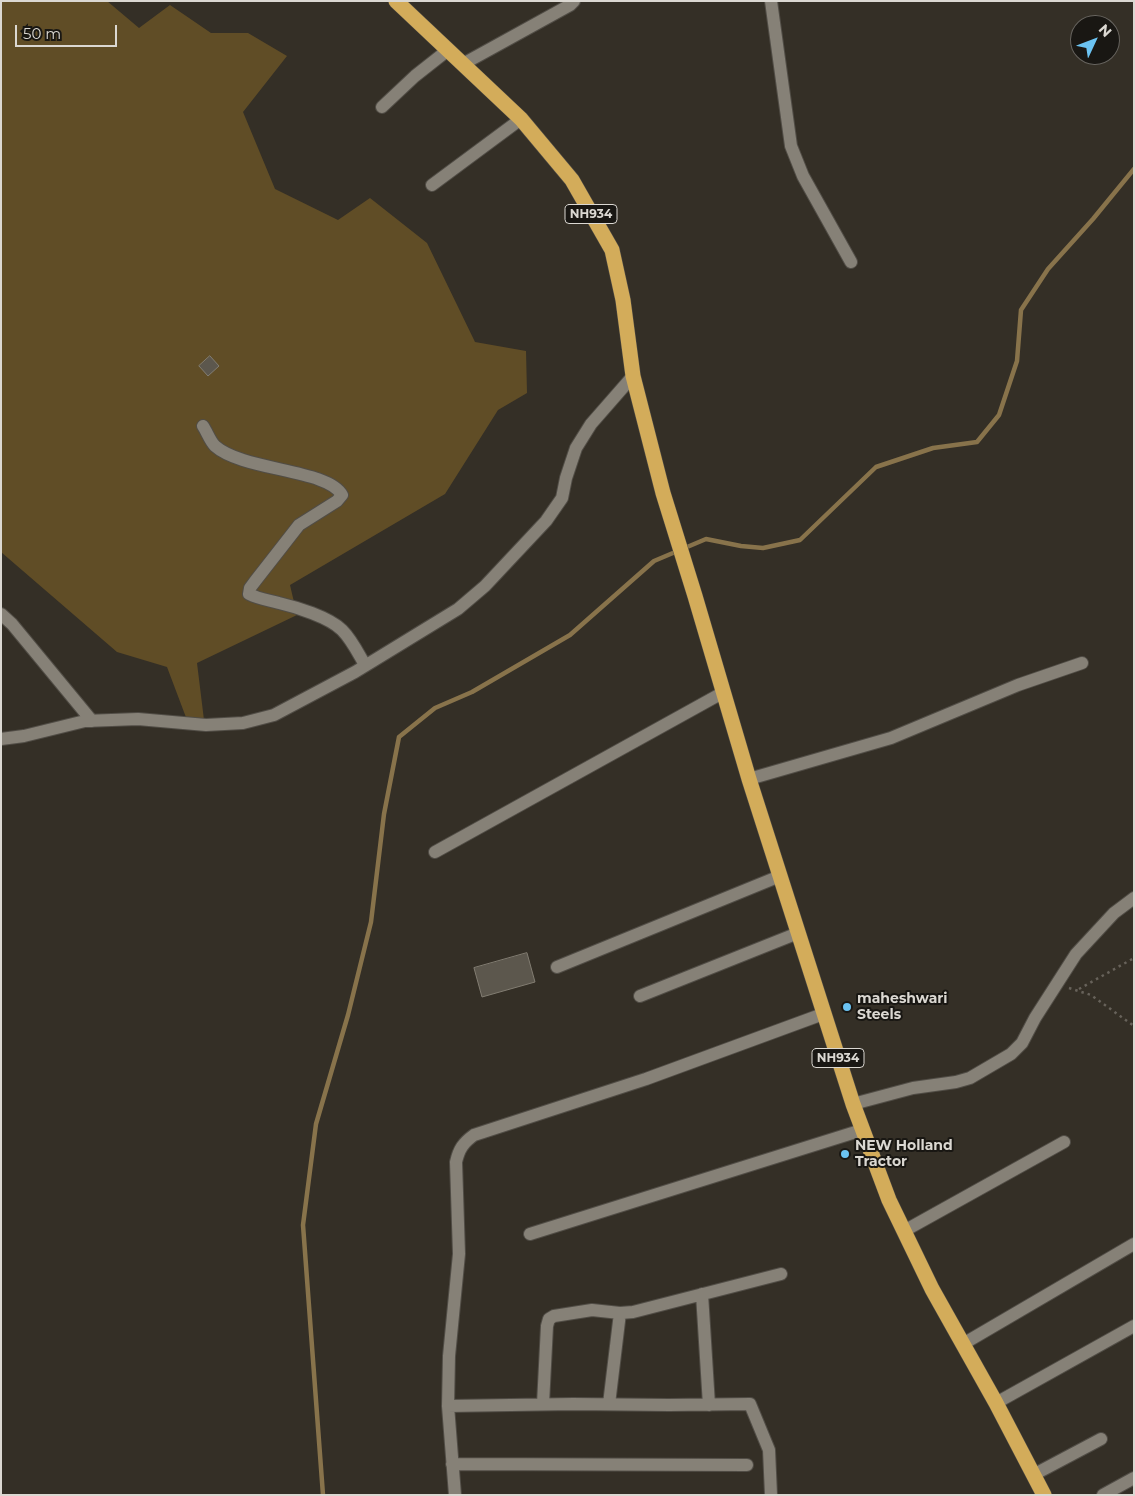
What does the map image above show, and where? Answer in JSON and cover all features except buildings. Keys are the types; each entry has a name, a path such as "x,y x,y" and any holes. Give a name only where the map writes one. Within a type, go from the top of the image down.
{"highway":[{"name":"NH934","path":"396,1 521,119 572,180 612,250 623,300 633,376 663,494 749,779 823,1014 862,1130 889,1200 932,1289 1035,1474 1044,1495"}],"street":[{"path":"463,64 570,5 574,1"},
{"path":"771,1 791,146 803,176 851,262"},
{"path":"382,107 415,76 448,50"},
{"path":"432,185 521,119"},
{"path":"1,739 24,736 92,721 138,719 206,726 243,723 274,715 366,665 458,609 485,586 546,521 562,498 566,478 576,448 591,424 633,376"},
{"path":"203,426 215,445 236,458 326,482 339,490 342,495 337,500 299,525 250,588 249,594 324,619 341,629 366,665"},
{"path":"1,614 12,624 92,721"},
{"path":"749,779 891,738 1018,685 1082,663"},
{"path":"434,852 724,692"},
{"path":"557,967 780,876"},
{"path":"853,1104 913,1088 956,1082 970,1078 1011,1054 1022,1044 1035,1018 1076,954 1114,913 1134,898"},
{"path":"640,996 798,933"},
{"path":"455,1495 448,1406 450,1356 459,1254 456,1162 460,1149 465,1142 474,1135 646,1078 823,1014"},
{"path":"530,1234 862,1130"},
{"path":"904,1231 1064,1142"},
{"path":"963,1344 1134,1244"},
{"path":"543,1404 547,1326 549,1319 554,1316 592,1310 620,1313 633,1312 781,1274"},
{"path":"702,1294 709,1405"},
{"path":"609,1404 620,1313"},
{"path":"996,1403 1134,1326"},
{"path":"448,1406 750,1404 769,1450 771,1495"},
{"path":"1035,1474 1101,1439"},
{"path":"452,1464 747,1465"},
{"path":"1103,1495 1134,1478"}],"path":[{"path":"1079,990 1134,958"},
{"path":"1050,996 1069,988 1079,990 1091,995 1134,1026"}],"shaded area":[{"path":"1,1 107,1 139,28 170,5 211,33 248,33 287,56 243,112 275,189 338,220 370,198 427,243 475,342 526,351 527,393 498,410 445,494 290,585 297,615 197,663 204,720 187,720 167,667 117,652 1,552"}],"waterway":[{"path":"323,1495 303,1225 316,1124 348,1015 371,922 384,814 399,737 435,708 472,692 570,635 654,561 706,539 763,548 800,540 876,467 933,448 977,442 999,415 1017,361 1021,310 1048,269 1093,219 1134,169"}],"place":[{"name":"maheshwari Steels","path":"847,1007"},
{"name":"NEW Holland Tractor","path":"845,1154"}]}
